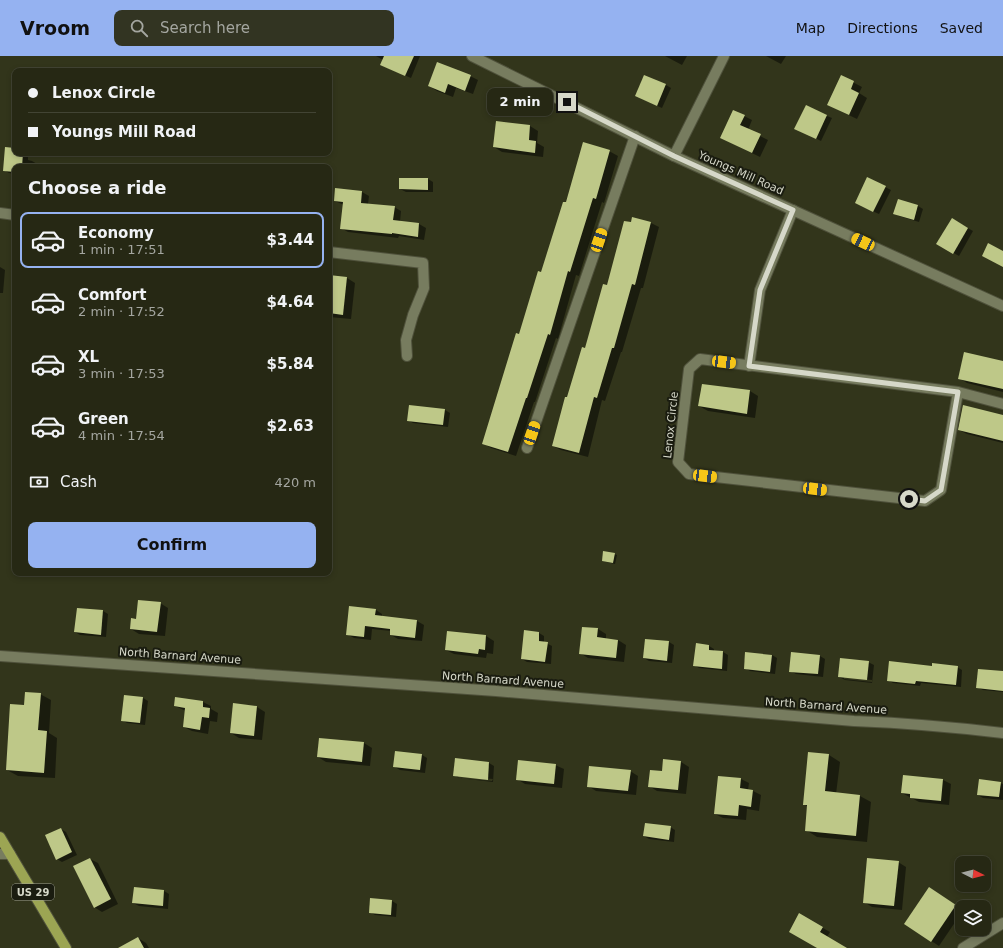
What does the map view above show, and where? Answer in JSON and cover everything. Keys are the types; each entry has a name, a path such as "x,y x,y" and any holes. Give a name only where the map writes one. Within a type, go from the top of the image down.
{"main road":[{"name":"US 29","path":"0,837 5,854 66,948"}],"street":[{"name":"Youngs Mill Road","path":"472,56 674,156 1003,306"},
{"path":"674,156 724,56"},
{"path":"527,448 636,136"},
{"path":"749,366 760,290 793,210"},
{"path":"0,213 12,215"},
{"path":"332,252 423,263 424,288 413,315 406,340 407,356"},
{"name":"Lenox Circle","path":"958,392 941,490 925,501 689,474 678,462 689,369 700,359 958,392 1003,404"},
{"name":"North Barnard Avenue","path":"0,656 496,691 1003,733"},
{"path":"963,948 1003,920"}],"building":[{"path":"384,56 414,56 405,76 380,65"},
{"path":"437,62 471,75 465,91 448,84 445,93 428,86"},
{"path":"644,75 666,84 657,106 635,96"},
{"path":"841,75 854,81 851,89 859,93 849,115 827,105"},
{"path":"806,105 827,115 816,139 794,129"},
{"path":"733,110 745,115 740,125 761,134 752,153 720,138"},
{"path":"496,121 530,125 529,140 536,141 535,153 493,147"},
{"path":"583,142 610,150 596,199 593,198 570,272 568,271 550,335 548,334 508,452 482,444 516,333 519,334 538,271 541,272 563,202 566,202"},
{"path":"5,147 12,148 12,156 23,156 22,164 12,164 12,172 3,171"},
{"path":"867,177 886,186 873,212 855,203"},
{"path":"399,178 428,178 428,190 399,189"},
{"path":"335,188 362,191 361,203 395,206 393,220 419,223 418,237 392,233 340,229 343,202 334,201"},
{"path":"898,199 918,205 914,220 893,214"},
{"path":"632,217 651,222 635,285 632,284 614,348 612,348 597,398 594,397 579,453 552,446 565,397 567,397 582,347 585,348 603,284 607,285 624,221 631,222"},
{"path":"952,218 968,228 953,254 936,244"},
{"path":"988,243 1003,251 1003,267 982,256"},
{"path":"332,275 347,277 343,315 332,313"},
{"path":"964,352 1003,361 1003,389 958,379"},
{"path":"702,384 750,390 747,414 698,406"},
{"path":"409,405 445,409 443,425 407,421"},
{"path":"963,405 1003,415 1003,441 958,430"},
{"path":"603,551 615,553 613,563 602,561"},
{"path":"138,600 161,602 157,632 130,629 131,618 136,619"},
{"path":"349,606 376,609 375,615 417,620 415,638 390,635 390,629 365,626 364,637 346,635"},
{"path":"77,608 103,610 101,635 74,632"},
{"path":"582,627 598,628 597,637 618,640 616,658 579,654"},
{"path":"524,630 539,632 539,641 548,642 545,662 521,659"},
{"path":"447,631 486,635 485,650 479,649 478,654 445,650"},
{"path":"645,639 669,641 667,661 643,658"},
{"path":"696,643 709,645 709,650 723,651 722,669 693,666"},
{"path":"745,652 772,655 770,672 744,669"},
{"path":"791,652 820,655 818,674 789,672"},
{"path":"840,658 869,661 867,680 838,677"},
{"path":"889,661 932,666 932,663 958,666 956,685 916,681 915,684 887,681"},
{"path":"978,669 1003,671 1003,691 976,688"},
{"path":"25,692 41,693 38,730 47,731 44,773 6,770 10,704 24,705"},
{"path":"124,695 143,697 140,723 121,721"},
{"path":"175,697 203,701 203,707 210,708 209,718 202,717 200,730 183,727 185,708 174,706"},
{"path":"233,703 257,706 254,736 230,733"},
{"path":"319,738 364,742 362,762 317,757"},
{"path":"395,751 422,754 420,770 393,767"},
{"path":"808,752 829,754 825,791 860,795 856,836 805,831 807,805 803,805"},
{"path":"455,758 489,762 488,780 453,776"},
{"path":"663,759 681,761 678,790 648,787 650,770 662,771"},
{"path":"518,760 556,764 554,784 516,780"},
{"path":"589,766 631,770 628,791 587,787"},
{"path":"903,775 943,779 941,801 910,798 910,794 901,793"},
{"path":"718,776 741,778 740,788 753,790 751,807 739,805 738,816 714,814"},
{"path":"979,779 1001,782 999,797 977,795"},
{"path":"645,823 671,826 669,840 643,836"},
{"path":"61,828 72,852 56,860 45,835"},
{"path":"90,858 111,899 94,908 73,866"},
{"path":"867,858 899,861 894,906 863,903"},
{"path":"134,887 164,890 163,906 132,903"},
{"path":"929,887 955,904 931,942 904,924"},
{"path":"370,898 392,900 391,915 369,913"},
{"path":"799,913 823,927 820,932 847,948 817,948 789,932"},
{"path":"138,937 144,948 118,948"}],"route":[{"path":"567,102 674,156 793,210 760,290 749,366 958,392 941,490 925,501 909,499"}]}
